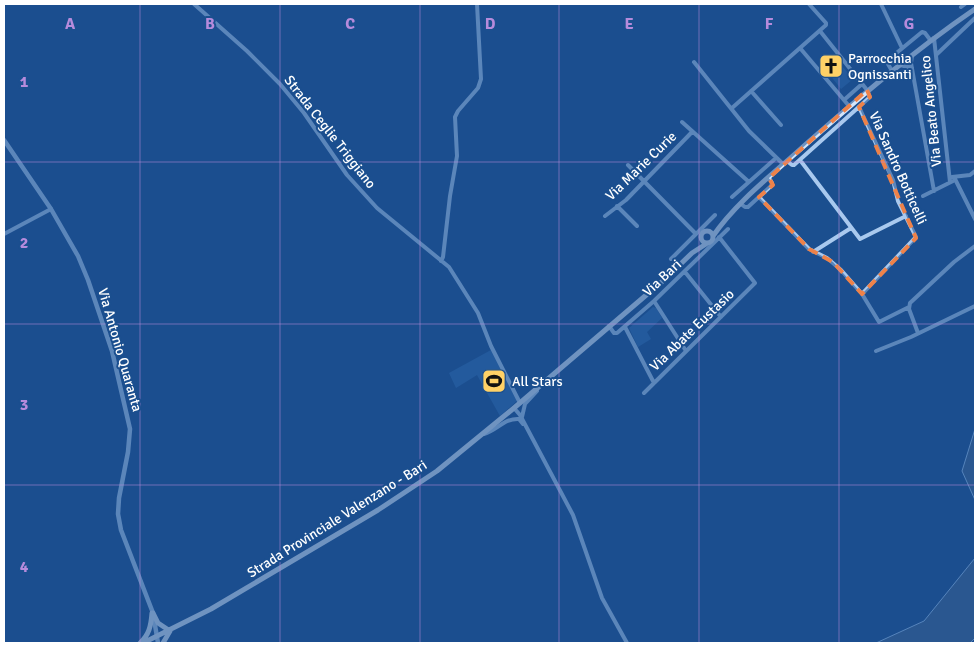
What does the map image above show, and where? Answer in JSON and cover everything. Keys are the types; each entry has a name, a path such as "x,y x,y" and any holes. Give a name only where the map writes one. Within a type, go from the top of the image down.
{"main road":[{"name":"Via Bari","path":"692,253 701,233 722,222 785,162 867,90 975,9"},
{"name":"Via Bari","path":"575,356 665,279 692,253 711,241 722,222"},
{"path":"701,233 711,241"},
{"path":"701,233 711,241"},
{"name":"Strada Provinciale Valenzano - Bari","path":"142,643 157,640 212,609 378,510 437,471 484,434 575,356"},
{"path":"152,613 158,623 170,631 163,643"},
{"path":"142,643 150,629 152,613"}],"street":[{"name":"Strada Ceglie Triggiano","path":"194,4 280,84 304,113 347,175 377,208 449,267 471,300 491,346 520,403"},
{"path":"441,261 456,167 455,117 478,88 481,79 477,4"},
{"path":"732,108 820,31 826,23 809,4"},
{"path":"881,4 902,48"},
{"path":"961,7 965,4"},
{"path":"936,55 975,18"},
{"path":"820,31 867,90"},
{"path":"892,71 888,60 902,48 924,32 933,39"},
{"name":"Via Beato Angelico","path":"933,39 953,178 950,182 934,191"},
{"path":"800,48 849,106"},
{"path":"912,56 912,68 934,191 923,196"},
{"path":"694,62 753,134 776,158 793,165 800,160 860,239 906,216"},
{"path":"900,65 912,68"},
{"path":"844,100 862,84"},
{"name":"Via Bari","path":"800,160 870,97 867,90"},
{"path":"751,91 781,125"},
{"name":"Via Sandro Botticelli","path":"859,107 893,180 898,201 916,238 862,294"},
{"path":"682,122 748,184 753,192"},
{"name":"Via Marie Curie","path":"605,216 626,200 692,132"},
{"name":"Via Antonio Quaranta","path":"4,140 51,209 78,256 112,351 130,429 129,446 119,498 120,522 126,544 152,613 157,640"},
{"path":"732,197 776,158"},
{"path":"628,165 644,182 701,233"},
{"path":"975,172 970,175 953,178 975,219"},
{"path":"759,174 767,180"},
{"name":"Via Bari","path":"741,204 748,207 771,186 772,183 767,180"},
{"path":"759,197 806,247 832,262 862,294 880,322 909,307 911,302 954,262 975,246"},
{"path":"617,206 638,226"},
{"path":"4,234 51,209"},
{"name":"Via Bari","path":"671,259 701,233 715,215"},
{"path":"813,252 851,228"},
{"name":"Via Bari","path":"625,326 685,272 711,241 728,229"},
{"name":"Via Abate Eustasio","path":"644,393 755,283 719,237"},
{"path":"685,272 721,317"},
{"path":"654,301 686,351"},
{"path":"876,351 975,306"},
{"path":"909,307 918,333"},
{"path":"628,310 634,318"},
{"path":"609,326 616,334 625,326 654,383"},
{"path":"521,419 526,404 539,386"},
{"path":"514,408 573,515 602,598 627,643"},
{"path":"484,434 494,431 509,420 521,419"}],"highlighted area":[{"path":"867,90 870,97 859,107 916,238 862,294 833,262 809,249 759,197 773,185 769,178"}],"shaded area":[{"path":"837,60 853,79 841,89 826,70"},
{"path":"653,307 656,308 662,318 647,332 651,339 638,347 629,328"},
{"name":"All Stars","path":"491,350 518,400 500,416 477,375 456,388 449,373"},
{"path":"975,429 975,500 962,471"},
{"path":"975,558 975,638 970,643 876,643 924,621"}],"place":[{"name":"Parrocchia Ognissanti","path":"831,66"},
{"name":"All Stars","path":"494,381"}]}
